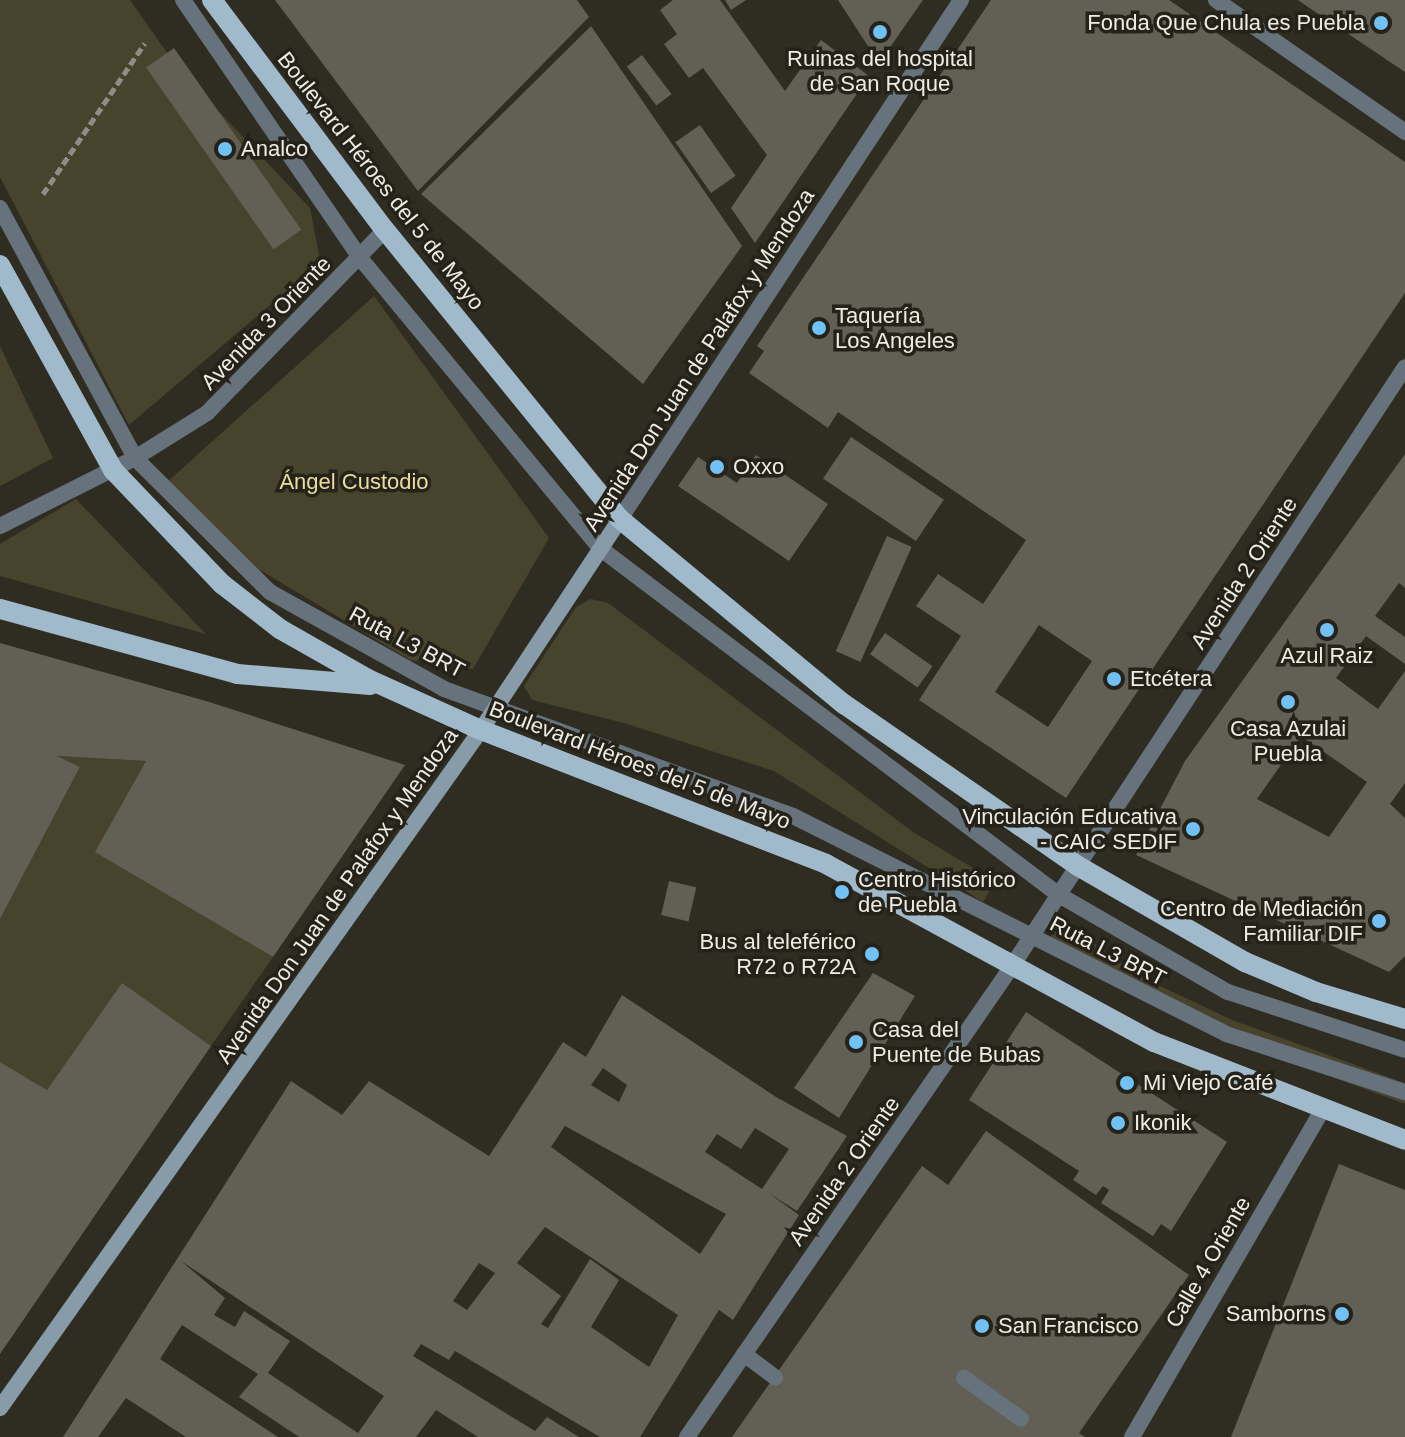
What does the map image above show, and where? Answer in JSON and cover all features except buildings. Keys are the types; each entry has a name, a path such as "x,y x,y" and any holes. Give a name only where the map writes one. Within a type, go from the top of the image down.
{"main road":[{"name":"Boulevard Héroes del 5 de Mayo","path":"212,0 385,230 620,519 844,704 1078,866 1245,962 1316,992 1405,1019"},
{"name":"Boulevard Héroes del 5 de Mayo","path":"0,265 113,470 252,609 386,687 481,730 775,841 1154,1042 1405,1140"},
{"name":"Avenida Don Juan de Palafox y Mendoza","path":"0,1408 497,708 620,519"},
{"path":"0,609 237,674 386,687"}],"street":[{"path":"183,0 360,258 601,549 1059,895 1228,992 1405,1050"},
{"name":"Avenida Don Juan de Palafox y Mendoza","path":"620,519 961,0"},
{"path":"1216,0 1405,132"},
{"name":"Ruta L3 BRT","path":"0,208 135,458 270,592 444,689 793,816 1226,1034 1405,1092"},
{"name":"Avenida 3 Oriente","path":"0,526 135,458 234,391 385,230"},
{"name":"Avenida 2 Oriente","path":"687,1437 1012,966 1405,367"},
{"name":"Calle 4 Oriente","path":"1132,1437 1322,1110"},
{"path":"744,1354 775,1377"},
{"path":"964,1378 1021,1419"}],"path":[{"path":"43,194 145,43"}],"green space":[{"path":"0,0 130,0 177,67 310,208 319,255 302,278 129,425 0,177"},
{"name":"Ángel Custodio","path":"374,296 549,538 473,669 410,660 245,561 166,483"},
{"path":"0,346 53,458 0,486"},
{"path":"76,499 206,634 0,576 0,544"},
{"path":"591,599 608,603 913,832 995,881 983,902 774,771 624,723 532,700 524,686 576,607"},
{"path":"57,756 146,761 96,852 273,957 211,1046 122,984 47,1090 0,1062 0,919 80,767"},
{"path":"1059,918 1139,976 1232,1020 1405,1083 1405,1104 1300,1065 1049,940"}],"place":[{"name":"Fonda Que Chula es Puebla","path":"1381,23"},
{"name":"Ruinas del hospital de San Roque","path":"880,32"},
{"name":"Analco","path":"225,149"},
{"name":"Taquería Los Angeles","path":"819,328"},
{"name":"Oxxo","path":"717,467"},
{"name":"Azul Raiz","path":"1327,630"},
{"name":"Etcétera","path":"1114,679"},
{"name":"Casa Azulai Puebla","path":"1288,702"},
{"name":"Vinculación Educativa - CAIC SEDIF","path":"1193,829"},
{"name":"Centro Histórico de Puebla","path":"842,892"},
{"name":"Centro de Mediación Familiar DIF","path":"1379,921"},
{"name":"Bus al teleférico R72 o R72A","path":"872,954"},
{"name":"Casa del Puente de Bubas","path":"856,1042"},
{"name":"Mi Viejo Café","path":"1127,1083"},
{"name":"Ikonik","path":"1118,1123"},
{"name":"Samborns","path":"1342,1314"},
{"name":"San Francisco","path":"982,1326"}]}
